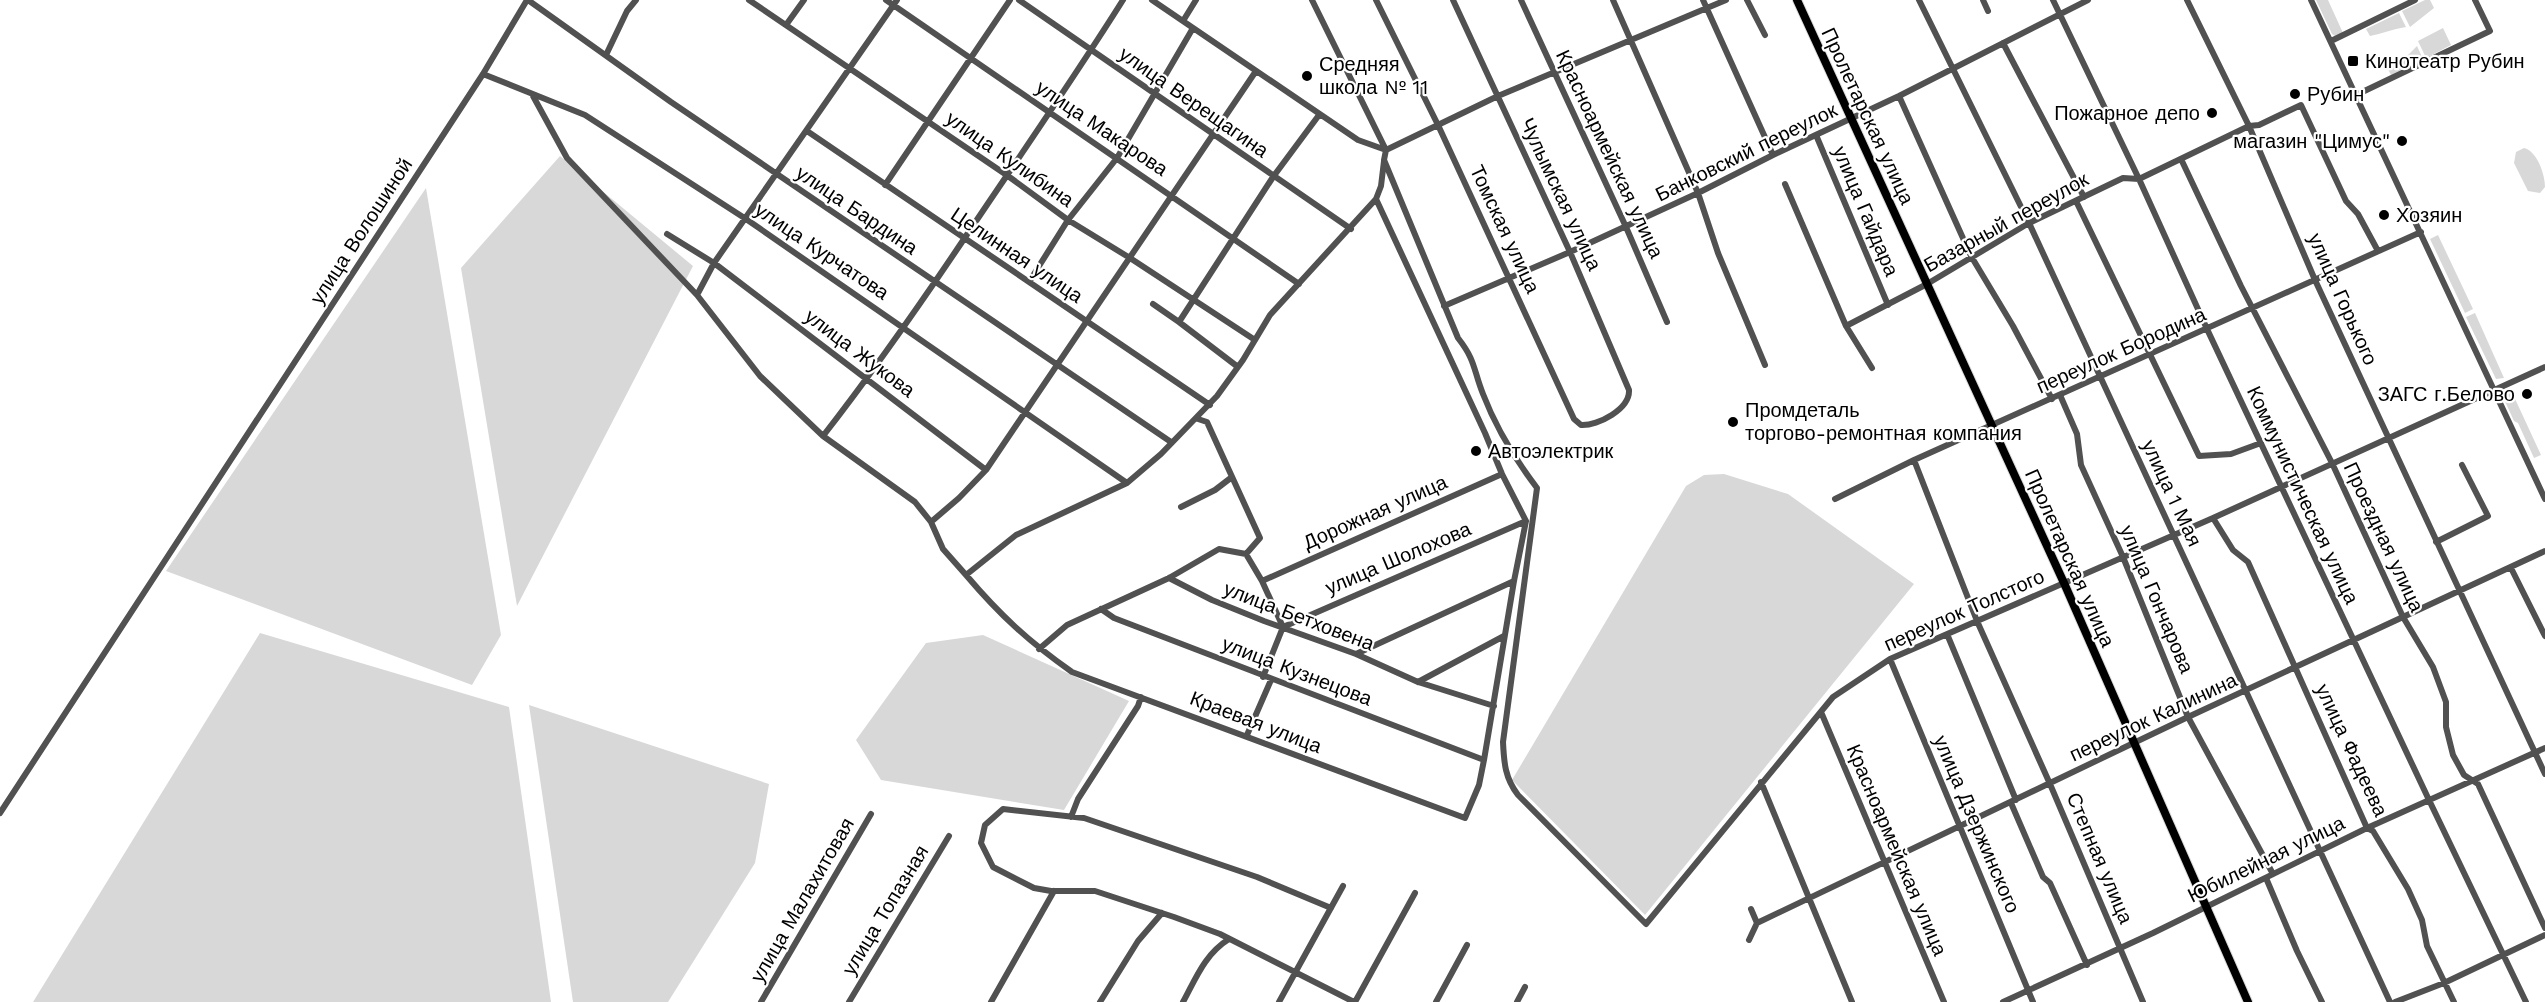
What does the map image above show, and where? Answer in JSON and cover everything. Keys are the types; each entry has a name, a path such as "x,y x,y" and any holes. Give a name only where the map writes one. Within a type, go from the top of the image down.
{"main road":[{"name":"Пролетарская улица","path":"1797,0 2064,583 2248,1002"}],"street":[{"name":"улица Бардина","path":"528,0 776,174 1057,367 1171,442"},
{"name":"улица Волошиной","path":"0,813 483,74 528,0"},
{"path":"606,56 627,11 636,0"},
{"name":"улица Кулибина","path":"749,0 1068,220 1255,340"},
{"path":"786,26 804,0"},
{"name":"улица Макарова","path":"886,0 895,3 971,60 1052,113 1299,284"},
{"path":"885,185 1010,0"},
{"name":"улица Верещагина","path":"1019,0 1351,229"},
{"path":"823,436 867,380 1008,177 1052,113 1123,0"},
{"path":"1152,0 1319,115 1358,140 1386,150 1498,96 1726,0"},
{"path":"1183,21 1196,0"},
{"path":"966,575 1016,535 1127,483 1161,454 1210,405 1238,367 1270,315 1376,199 1381,186 1386,150 1312,0"},
{"name":"Томская улица","path":"1376,0 1438,125 1574,419 1581,425 1590,425 1626,403"},
{"name":"Чулымская улица","path":"1453,0 1570,252 1629,390 1626,403"},
{"name":"Красноармейская улица","path":"1521,0 1626,227 1667,322"},
{"path":"1613,0 1698,193 1718,254 1765,365"},
{"path":"1703,0 1773,155"},
{"path":"1748,0 1765,35"},
{"name":"улица 1 Мая","path":"1919,0 2030,223 2390,1002"},
{"path":"1983,0 1988,11"},
{"name":"Коммунистическая улица","path":"2053,0 2526,1002"},
{"name":"Банковский переулок","path":"1444,306 1626,227 1773,155 1852,120 2088,0"},
{"name":"улица Горького","path":"2187,0 2249,126 2315,280 2389,437 2458,592 2545,774"},
{"path":"2311,0 2545,499"},
{"path":"2331,41 2415,0"},
{"path":"2356,95 2490,31 2475,0"},
{"path":"697,295 714,263 895,3"},
{"path":"1029,282 1068,220 1117,158 1192,28"},
{"path":"2003,42 2084,197"},
{"path":"931,522 986,470 1256,71"},
{"name":"улица Курчатова","path":"483,74 585,115 746,219 1027,411 1127,483"},
{"name":"Краевая улица","path":"532,95 567,158 697,295 760,376 823,436 915,502 931,522 943,549 1000,614 1039,649 1072,672 1247,735 1465,818 1479,785 1484,760"},
{"path":"1899,96 1971,256 2013,326 2052,399"},
{"name":"Базарный переулок","path":"1846,326 1887,302 1927,285 1971,256 2030,223 2123,178 2139,179 2249,126 2259,124 2301,105 2346,201 2358,214 2378,252"},
{"path":"1179,322 1273,177 1319,115"},
{"name":"Целинная улица","path":"807,132 1210,405"},
{"name":"улица Гайдара","path":"1816,135 1887,302"},
{"name":"Проездная улица","path":"2181,159 2253,308 2332,463 2403,617 2433,667 2446,702 2446,727 2453,755 2464,775 2478,784 2545,928"},
{"path":"1384,160 1444,306"},
{"path":"1785,184 1846,326 1872,368"},
{"path":"1376,199 1502,474 1526,521 1484,760"},
{"path":"2076,201 2199,456 2231,454 2261,443"},
{"name":"переулок Бородина","path":"1835,499 1914,460 2421,232"},
{"name":"улица Жукова","path":"667,234 714,263 986,470"},
{"path":"1153,304 1238,367"},
{"name":"переулок Толстого","path":"1444,306 1458,338 1471,355 1483,394 1512,454 1537,488 1503,742 1505,770 1509,784 1646,924 1833,697 1890,659 2213,518 2545,367"},
{"name":"улица Гончарова","path":"2060,395 2077,434 2081,465 2123,557 2188,717 2273,874"},
{"path":"1198,418 1207,422 1260,538 1246,554"},
{"name":"Степная улица","path":"1914,460 1977,621 2050,783 2143,1002"},
{"path":"2436,542 2488,516 2462,465"},
{"name":"Дорожная улица","path":"1262,581 1502,474"},
{"path":"1181,507 1215,490 1232,477"},
{"name":"улица Фадеева","path":"2213,518 2233,550 2248,562 2367,828 2373,831 2408,889 2422,920 2427,946 2454,1002"},
{"name":"улица Шолохова","path":"1283,627 1526,521"},
{"path":"1039,649 1067,625 1169,578 1219,549 1246,554 1262,581 1283,627 1263,677"},
{"name":"переулок Калинина","path":"1757,923 2188,717 2545,552"},
{"path":"2511,568 2545,636"},
{"name":"улица Бетховена","path":"1169,578 1212,600 1356,654 1418,682 1494,706"},
{"path":"1356,654 1514,581"},
{"name":"улица Кузнецова","path":"1101,609 1114,618 1263,677 1484,760"},
{"path":"1947,634 2043,877 2050,883 2087,964"},
{"path":"1418,682 1504,636"},
{"name":"улица Дзержинского","path":"1890,659 2033,1002"},
{"path":"1247,735 1271,680"},
{"path":"1071,817 1078,799 1138,706 1141,697"},
{"name":"Красноармейская улица","path":"1821,712 1944,1002"},
{"name":"Юбилейная улица","path":"2003,1002 2120,949 2367,828 2545,748"},
{"path":"1761,782 1852,1002"},
{"path":"1330,908 1257,877 1084,818 1003,809 993,815 985,825 981,843 993,867 1034,888 1054,891 1095,891 1162,913 1229,939 1354,1002 1415,893"},
{"name":"улица Малахитовая","path":"761,1002 871,814"},
{"name":"улица Топазная","path":"849,1002 949,836"},
{"path":"2266,878 2296,951 2322,1002"},
{"path":"1279,1002 1343,886"},
{"path":"991,1002 1054,891"},
{"path":"1749,940 1757,923 1751,909"},
{"path":"1100,1002 1138,941 1162,913"},
{"path":"2395,1002 2444,983 2545,935"},
{"path":"1182,1002 1205,960 1229,939"},
{"path":"1436,1002 1467,945"},
{"path":"1517,1002 1525,987"}],"shaded area":[{"path":"2316,0 2328,0 2343,33 2335,36 2332,34"},
{"path":"2425,0 2430,0 2434,8 2410,27 2402,11"},
{"path":"2399,13 2406,27 2370,36 2366,29"},
{"path":"2443,28 2451,45 2426,58 2418,41"},
{"path":"2417,46 2423,59 2391,75 2384,61 2402,61"},
{"path":"2524,148 2533,154 2542,170 2545,187 2540,193 2528,191 2514,163 2516,152"},
{"path":"560,156 693,266 517,606 461,268"},
{"path":"426,188 501,635 472,685 166,571"},
{"path":"2438,235 2473,309 2465,313 2430,239"},
{"path":"2475,313 2504,378 2496,379 2466,317"},
{"path":"2510,388 2541,455 2534,458 2503,397 2505,391"},
{"path":"1724,474 1788,494 1914,584 1645,915 1512,780 1686,486 1704,475"},
{"path":"260,633 509,707 551,1002 33,1002"},
{"path":"983,635 1129,701 1064,810 881,780 856,740 926,643"},
{"path":"529,705 769,784 755,863 668,1002 573,1002"}],"place":[{"name":"Кинотеатр Рубин","path":"2353,61"},
{"name":"Средняя школа № 11","path":"1307,76"},
{"name":"Рубин","path":"2295,94"},
{"name":"Пожарное депо","path":"2212,113"},
{"name":"магазин \"Цимус\"","path":"2402,141"},
{"name":"Хозяин","path":"2384,215"},
{"name":"ЗАГС г.Белово","path":"2527,394"},
{"name":"Промдеталь торгово-ремонтная компания","path":"1733,422"},
{"name":"Автоэлектрик","path":"1476,451"}]}
